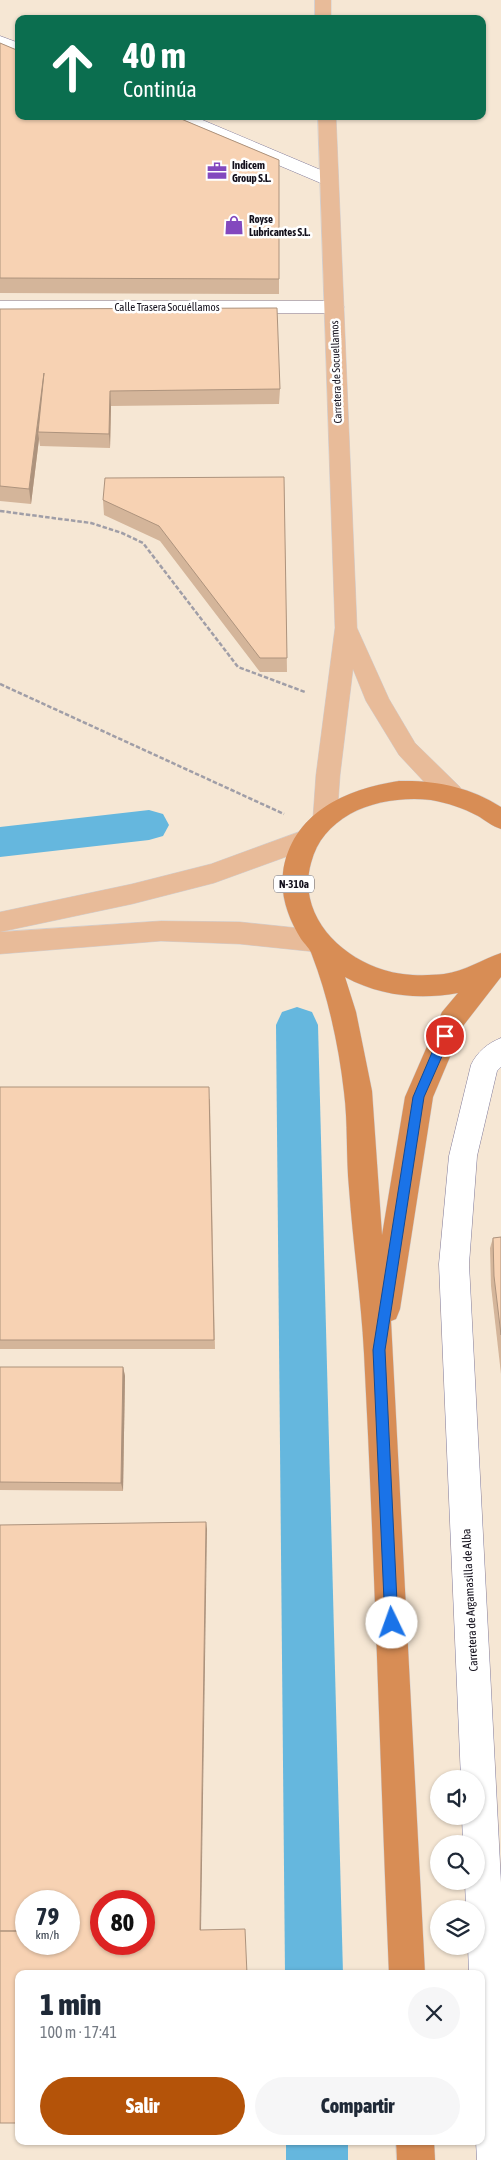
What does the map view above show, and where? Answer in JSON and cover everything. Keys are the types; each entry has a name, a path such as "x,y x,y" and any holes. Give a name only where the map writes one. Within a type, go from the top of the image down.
{"highway":[{"path":"315,829 362,797 406,789 451,794 495,812"},
{"name":"N-310a","path":"315,829 296,863 294,890 301,916 320,944 343,1012 358,1091 363,1185 379,1350 408,1970"},
{"name":"N-310a","path":"320,944 350,968 384,981 421,986 458,983 496,967"},
{"name":"N-310a","path":"379,1350 418,1097 452,1020 496,967"},
{"path":"415,2145 416,2160"}],"main road":[{"path":"323,0 323,15"},
{"name":"Carretera de Socuellamos","path":"327,120 346,628"},
{"path":"0,922 132,894 214,874 315,829 336,704 346,628"},
{"path":"346,628 378,701 407,749 451,794"},
{"path":"0,943 161,931 240,933 320,944"}],"lane":[{"path":"0,41 15,47"},
{"path":"187,120 329,180"},
{"name":"Calle Trasera Socuéllamos","path":"0,307 334,307"},
{"name":"Carretera de Argamasilla de Alba","path":"496,2160 454,1264 462,1156 485,1065 501,1050"}],"path":[{"path":"0,511 91,523 122,533 143,543 238,667 336,704"},
{"path":"0,684 315,829"}],"shaded area":[{"path":"0,0 501,0 501,2160 0,2160"}],"building":[{"path":"0,43 15,49 15,120 184,120 279,160 279,279 0,278"},
{"path":"277,308 280,389 110,391 109,434 38,432 44,373 29,489 0,486 0,309"},
{"path":"284,477 287,658 260,658 159,526 103,500 105,478"},
{"path":"0,1087 209,1087 214,1340 0,1340"},
{"path":"501,1237 501,1335 494,1276 493,1238"},
{"path":"0,1367 123,1367 121,1483 0,1482"},
{"path":"206,1522 200,1930 245,1929 247,1970 15,1970 15,2123 0,2123 0,1525"}],"waterway":[{"path":"0,842 149,825"},
{"path":"297,1025 314,1970"},
{"path":"317,2145 317,2160"}],"place":[{"name":"Indicem Group S.L.","path":"217,171"},
{"name":"Royse Lubricantes S.L.","path":"234,225"}],"route":[{"path":"392,1623 379,1350 418,1097 445,1036"}]}
